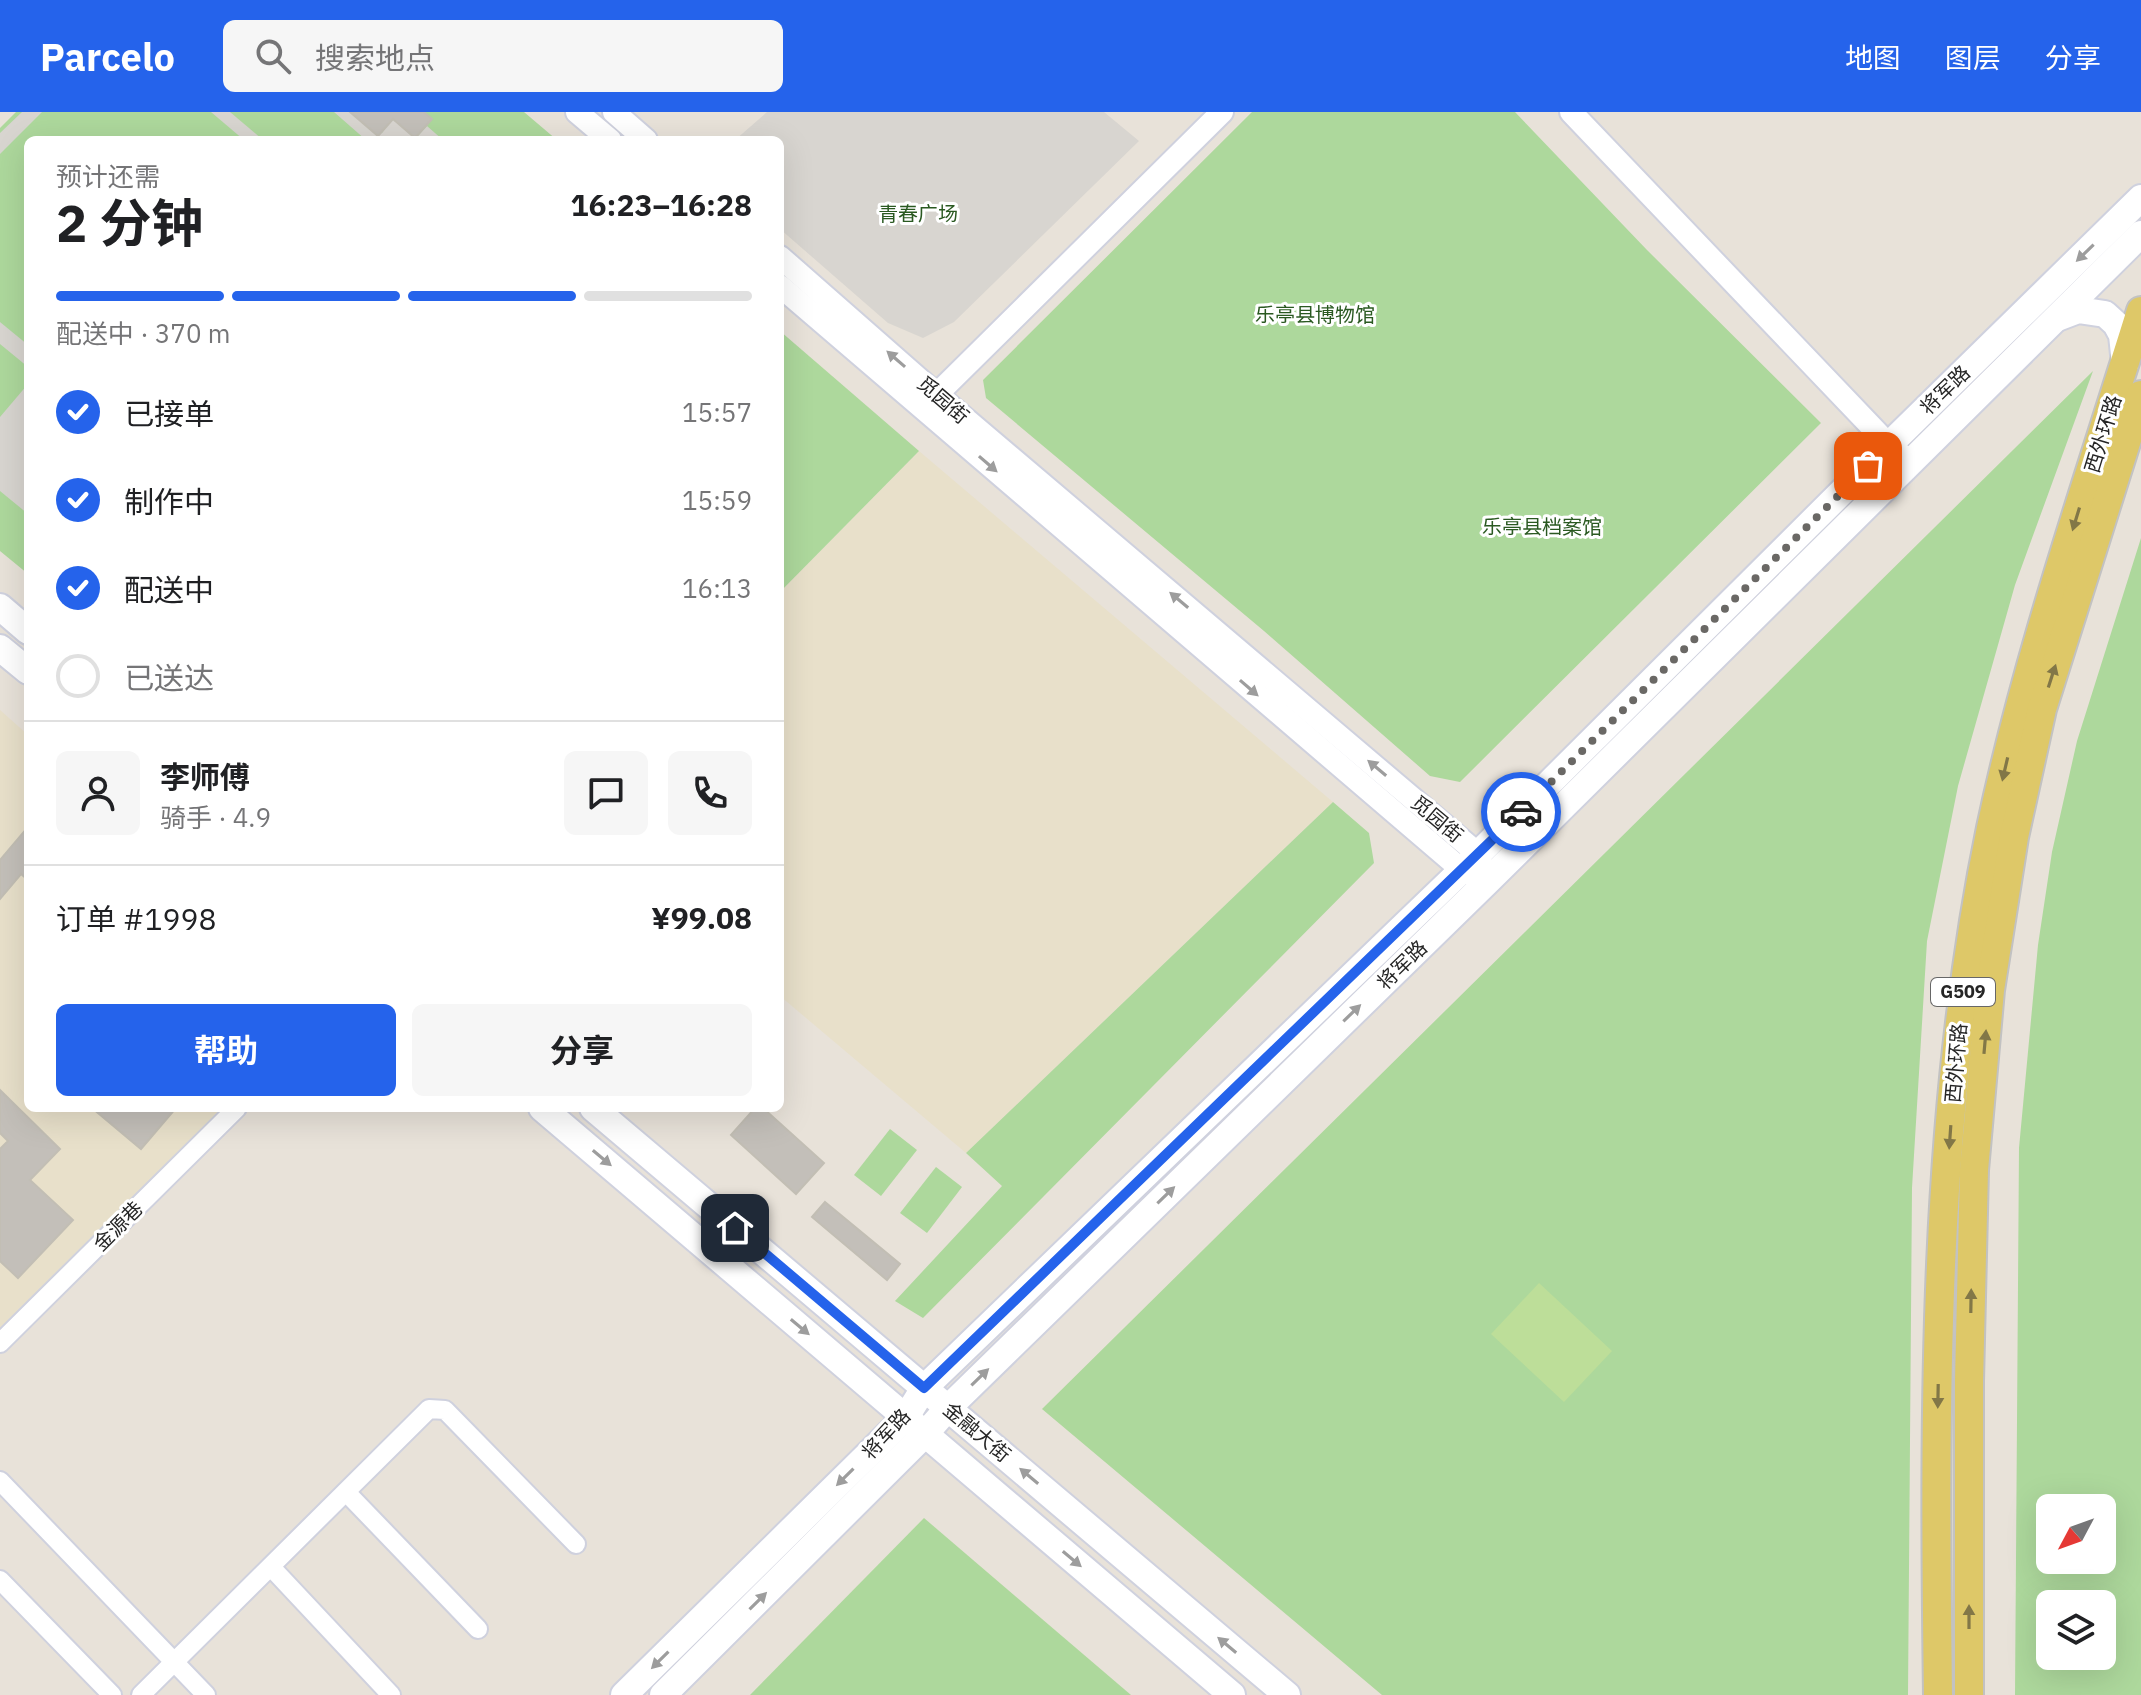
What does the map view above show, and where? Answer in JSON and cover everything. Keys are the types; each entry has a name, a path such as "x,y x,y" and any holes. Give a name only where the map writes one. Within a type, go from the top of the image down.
{"main road":[{"name":"将军路","path":"663,1695 916,1426 924,1388 1470,862 2141,198"},
{"name":"将军路","path":"624,1695 916,1426 948,1408 1487,882 2141,234"},
{"path":"2054,320 2078,310 2105,314 2122,335 2125,364"},
{"name":"西外环路","path":"1938,1695 1936,1534 1941,1264 1964,988 1991,829 2024,686 2141,311"},
{"name":"西外环路","path":"1969,1695 1969,1381 1974,1170 1990,990 2014,837 2042,709 2141,395"},
{"path":"0,607 24,628"},
{"path":"0,648 24,668"},
{"name":"金融大街","path":"547,1112 1232,1695"},
{"name":"金融大街","path":"598,1112 1287,1695"}],"street":[{"path":"577,112 605,136"},
{"path":"614,112 641,136"},
{"path":"929,401 1222,112"},
{"path":"1571,112 1889,445 1910,461"},
{"name":"觅园街","path":"784,261 929,401"},
{"name":"觅园街","path":"784,289 929,401 1470,862 1487,882"},
{"name":"金源巷","path":"0,1343 233,1112"},
{"path":"141,1695 429,1409 445,1410 576,1544"},
{"path":"0,1481 206,1695"},
{"path":"346,1492 478,1629"},
{"path":"271,1567 391,1695"},
{"path":"0,1580 112,1695"}],"shaded area":[{"path":"22,112 42,112 0,154 0,133"},
{"path":"211,112 230,112 258,136 239,136"},
{"path":"334,112 360,112 382,133 392,119 413,136 361,136"},
{"name":"青春广场","path":"767,112 1104,112 1139,141 954,322 923,338 888,323 784,232 784,136 740,136"},
{"path":"427,126 438,136 418,136"},
{"path":"0,322 24,342 24,364 0,344"},
{"path":"24,389 24,511 0,491 0,417"},
{"path":"919,451 1333,802 966,1153 784,999 784,588"},
{"path":"0,710 24,731 24,1112 221,1112 0,1331"}],"green space":[{"path":"16,112 524,112 552,136 24,136 24,571 0,551 0,128"},
{"path":"1252,112 1515,112 1647,250 1821,423 1460,782 1430,776 1264,631 986,398 983,380"},
{"path":"784,334 919,451 784,588"},
{"path":"2093,371 2015,585 1958,786 1927,941 1912,1188 1908,1695 1382,1695 1042,1409"},
{"path":"2141,538 2141,1695 2015,1695 2019,1148 2038,945 2052,852 2077,741"},
{"path":"1333,802 1369,833 1374,863 923,1318 895,1301 1002,1186 966,1153"},
{"path":"890,1129 917,1150 881,1196 854,1175"},
{"path":"936,1167 962,1187 927,1233 900,1213"},
{"path":"1539,1283 1612,1351 1564,1402 1491,1334"},
{"path":"924,1518 1131,1695 750,1695"}],"building":[{"path":"350,112 424,112 432,119 417,136 413,136 393,119 378,136"},
{"path":"24,832 24,877 21,874 0,899 0,860"},
{"path":"0,1090 60,1149 30,1180 73,1220 18,1278 0,1261 0,1149 8,1141 0,1133"},
{"path":"97,1112 173,1112 141,1149"},
{"path":"751,1112 767,1112 824,1163 796,1194 731,1135"},
{"path":"825,1202 900,1264 887,1280 812,1217"}],"way so far":[{"path":"1521,812 1868,466"}],"route":[{"path":"735,1228 924,1388 1521,812"}],"park label":[{"name":"乐亭县博物馆","path":"1315,315"},
{"name":"乐亭县档案馆","path":"1542,527"}]}
